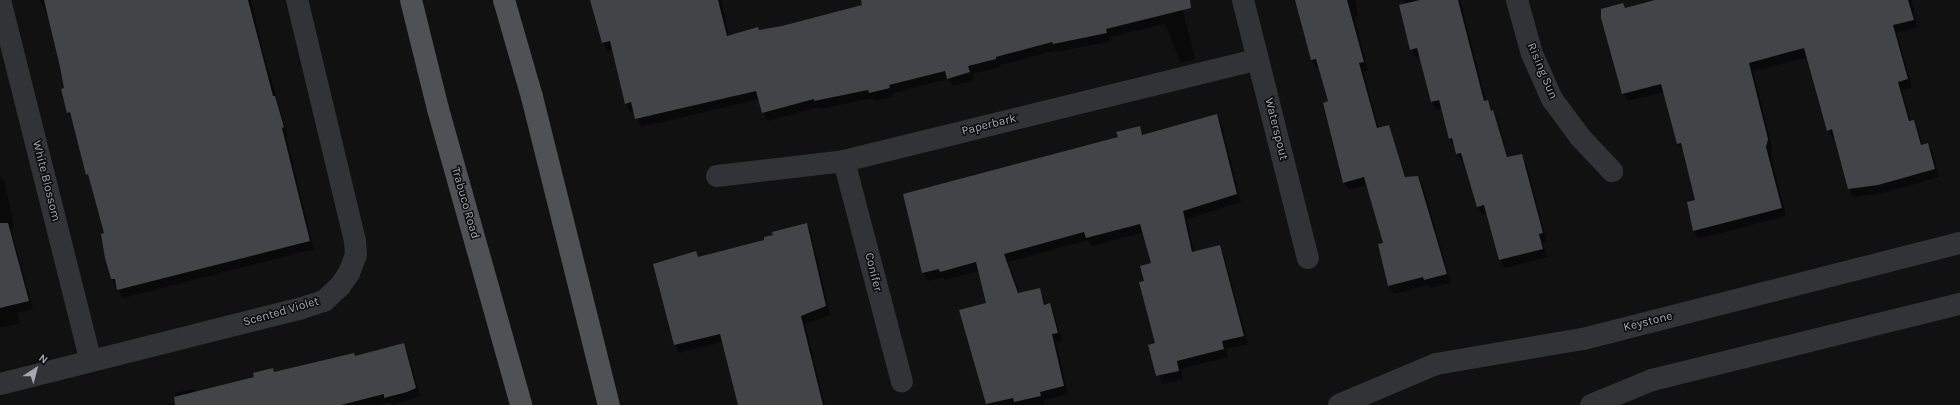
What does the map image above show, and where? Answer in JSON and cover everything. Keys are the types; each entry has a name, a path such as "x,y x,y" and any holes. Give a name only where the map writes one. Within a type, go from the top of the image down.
{"main road":[{"name":"Trabuco Road","path":"411,0 438,109 521,405"},
{"path":"504,0 532,97 609,405"}],"street":[{"name":"White Blossom","path":"0,0 91,361"},
{"name":"Scented Violet","path":"0,384 302,308 324,301 349,274 356,255 355,241 297,0"},
{"name":"Waterspout","path":"1243,0 1308,258"},
{"name":"Rising Sun","path":"1517,0 1532,54 1552,99 1580,137 1612,171"},
{"name":"Paperbark","path":"717,176 844,161 1258,59"},
{"name":"Conifer","path":"844,161 902,382"},
{"name":"Keystone","path":"1339,405 1436,364 1584,339 1960,243"},
{"path":"1591,405 1652,380 1960,304"}],"building":[{"path":"44,0 248,0 273,96 275,96 284,127 282,128 310,241 117,290 115,279 111,279 105,258 101,234 104,233 88,174 86,175 70,112 67,113 61,89 64,88 60,67"},
{"path":"590,0 718,0 727,36 758,27 759,30 782,26 862,5 861,0 1190,0 1191,8 1106,29 1107,33 1053,44 1052,42 996,57 996,59 968,66 970,72 947,79 945,71 889,85 890,88 869,93 868,90 814,101 814,99 762,113 756,91 635,119 631,102 625,104 610,41 602,43"},
{"path":"1295,0 1347,0 1364,62 1359,63 1377,128 1389,125 1405,177 1418,176 1447,274 1424,280 1423,277 1388,286 1378,244 1383,243 1364,177 1343,183 1323,103 1328,101 1316,59 1311,60"},
{"path":"1420,0 1458,0 1484,101 1488,100 1491,111 1493,110 1507,157 1522,154 1543,233 1539,234 1543,249 1499,260 1484,205 1477,207 1461,153 1456,154 1452,138 1449,139 1439,100 1431,102 1417,48 1410,50 1399,5"},
{"path":"1655,0 1908,0 1914,20 1893,25 1908,79 1898,82 1909,121 1914,120 1921,145 1928,143 1935,169 1878,185 1848,189 1832,129 1827,131 1804,48 1749,63 1768,139 1766,147 1782,208 1693,231 1687,202 1695,200 1681,143 1677,144 1661,84 1622,94 1601,18 1601,9 1623,3 1625,8"},
{"path":"1217,114 1237,194 1183,211 1192,252 1220,245 1244,336 1222,341 1224,349 1177,361 1179,371 1156,376 1148,345 1155,343 1139,282 1144,281 1140,266 1151,263 1140,224 1086,238 1084,232 1004,254 1018,293 1040,288 1044,305 1050,303 1058,333 1052,334 1064,386 1040,392 1041,396 1014,402 1013,398 986,404 959,310 986,303 976,262 940,272 939,269 922,273 903,194 1118,137 1116,132 1140,126 1142,135"},
{"path":"0,223 8,223 29,301 0,308"},
{"path":"807,223 826,306 801,316 823,405 738,405 720,334 674,345 653,264 696,251 698,257 764,240 764,237 773,235 772,232"},
{"path":"404,343 416,388 407,392 384,398 384,394 341,405 175,405 174,397 254,377 253,373 273,368 274,372 354,353 355,356"}]}
